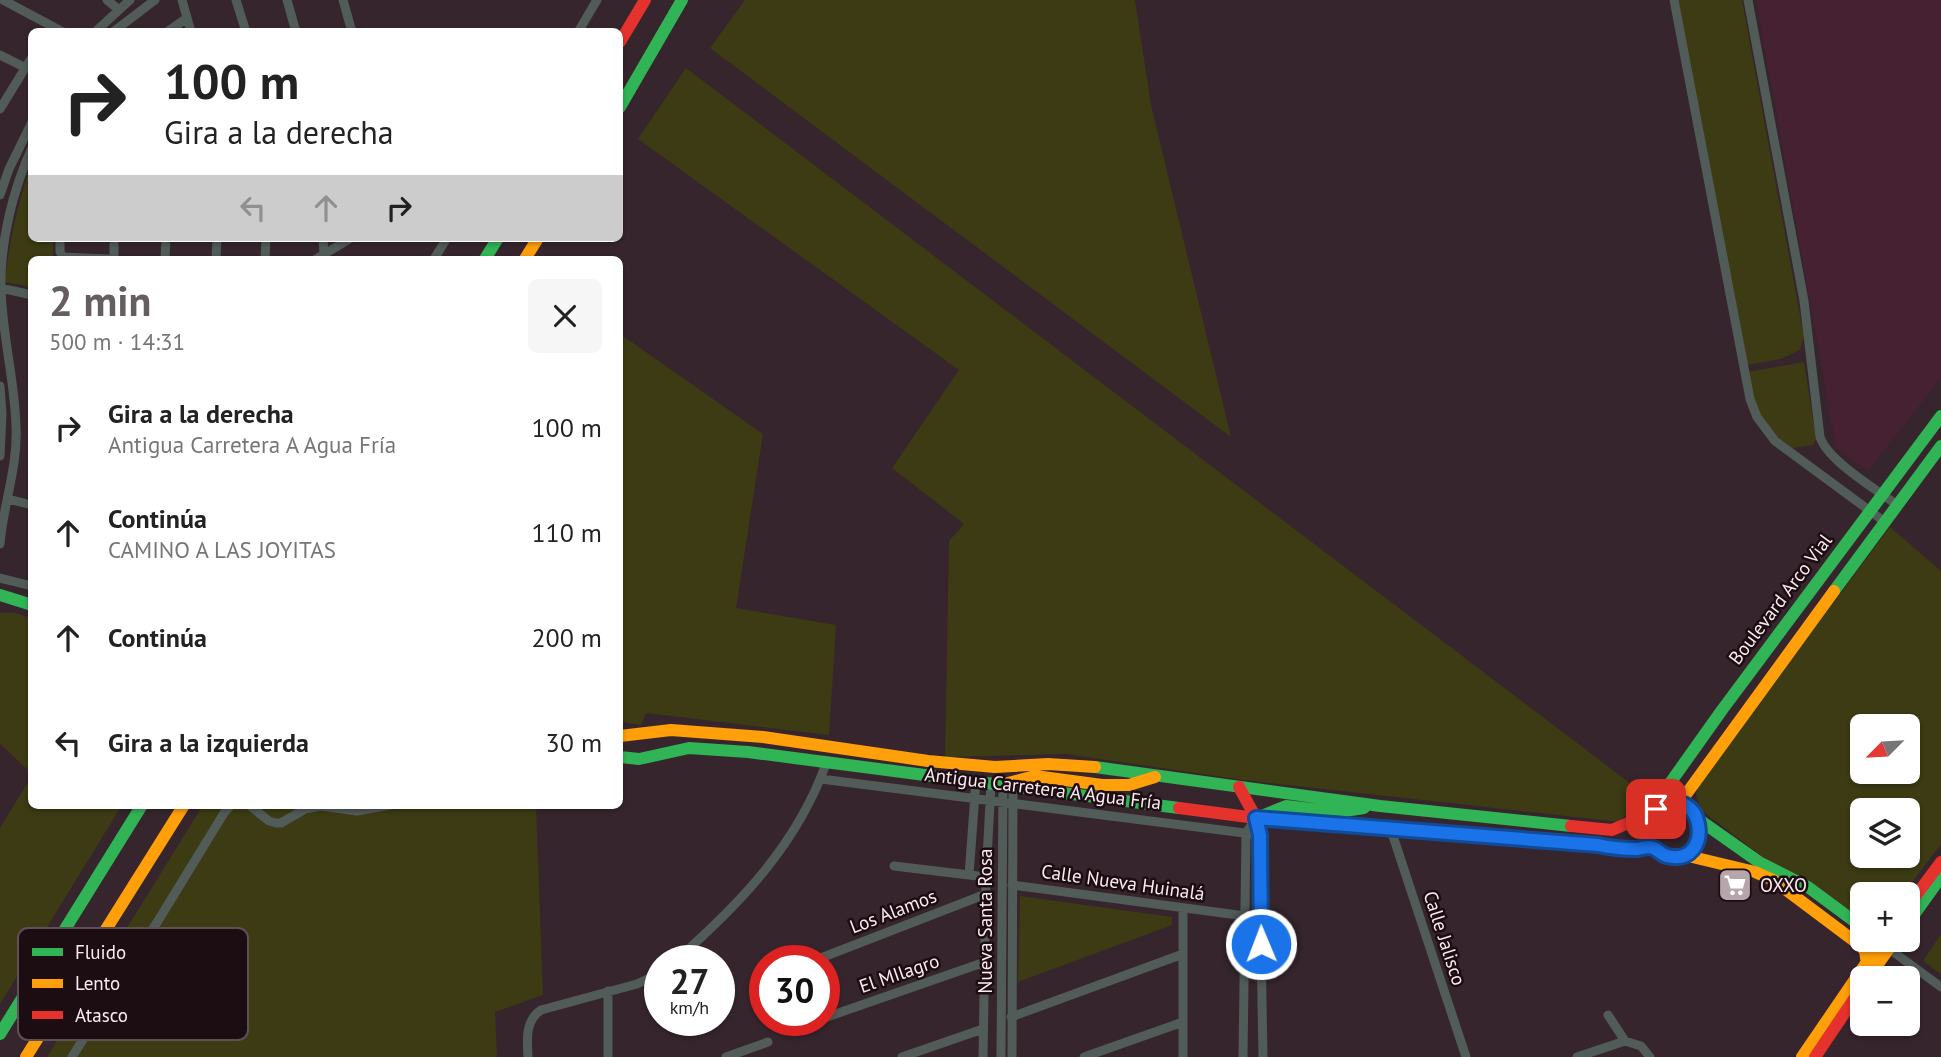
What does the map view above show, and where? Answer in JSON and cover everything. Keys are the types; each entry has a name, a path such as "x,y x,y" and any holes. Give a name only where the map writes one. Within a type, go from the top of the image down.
{"main road":[{"path":"623,37 645,0"},
{"path":"623,102 682,0"},
{"name":"Boulevard Arco Vial","path":"1656,809 1666,788 1941,416"},
{"name":"Boulevard Arco Vial","path":"1679,803 1941,446"},
{"path":"0,595 28,604"},
{"path":"623,736 671,730 763,737 928,761 995,767 1048,764 1089,766 1380,806 1612,830 1625,827 1633,821 1666,788"},
{"path":"623,757 639,759 689,748 777,755 1256,818 1598,845 1614,849 1653,848 1667,856 1684,855 1755,872 1798,887 1850,920"},
{"path":"1003,785 1035,776 1102,785 1129,785 1159,776"},
{"path":"1239,787 1256,818"},
{"path":"1653,848 1646,832 1650,816 1656,809 1679,803 1759,862 1808,887 1850,919"},
{"path":"1256,818 1286,806 1338,812 1380,806"},
{"path":"66,928 140,809"},
{"path":"107,928 181,809"},
{"path":"1684,855 1691,850 1699,836 1698,819"},
{"path":"1920,890 1941,862"},
{"path":"1920,906 1941,877"},
{"path":"1773,880 1861,946 1865,951 1867,964"},
{"path":"1802,1057 1876,952"},
{"path":"0,1034 18,1005"},
{"path":"1815,1057 1850,1005"},
{"path":"26,1057 37,1040"}],"street":[{"path":"3,0 52,28"},
{"path":"107,0 118,9"},
{"path":"99,28 131,0"},
{"path":"118,28 155,0"},
{"path":"182,0 190,28"},
{"path":"236,0 245,28"},
{"path":"287,0 295,28"},
{"path":"344,0 351,28"},
{"path":"580,28 597,0"},
{"path":"1674,0 1750,400 1757,417 1775,441 1885,522"},
{"path":"1748,0 1804,301 1820,437 1829,452 1896,505"},
{"path":"173,28 187,18"},
{"path":"0,55 24,67"},
{"path":"0,109 28,62"},
{"path":"0,195 28,145"},
{"path":"0,544 15,454 16,411 2,312 2,257 11,205 28,145"},
{"path":"322,256 344,242"},
{"path":"0,288 28,294"},
{"path":"0,386 0,451 15,454"},
{"path":"8,499 28,504"},
{"path":"0,578 28,585"},
{"path":"693,945 749,891 776,857 803,818 827,761"},
{"name":"Antigua Carretera A Agua Fría","path":"821,779 1260,835"},
{"path":"969,875 976,781"},
{"path":"983,1057 990,802 1003,785"},
{"name":"Nueva Santa Rosa","path":"1003,785 1008,804 1014,885 1012,1057"},
{"name":"Nueva Santa Rosa","path":"1001,1057 1003,884 1008,804"},
{"path":"153,928 228,809"},
{"path":"254,809 268,821 281,823 305,809"},
{"path":"343,809 368,809"},
{"path":"1243,1057 1242,916 1246,833 1256,818"},
{"path":"1256,818 1260,835 1263,1057"},
{"name":"Calle Jalisco","path":"1391,830 1466,1057"},
{"path":"894,866 986,877"},
{"name":"Calle Nueva Huinalá","path":"1003,884 1260,918"},
{"name":"Los Alamos","path":"840,951 986,894"},
{"path":"1182,1057 1183,908"},
{"path":"1897,952 1941,987"},
{"path":"1002,1020 1183,954"},
{"name":"El MIlagro","path":"840,1012 985,962"},
{"path":"528,1057 527,1031 534,1015 541,1010 644,981"},
{"path":"608,990 608,1057"},
{"path":"1608,1016 1625,1041 1641,1046 1650,1057"},
{"path":"1084,1057 1183,1022"},
{"path":"902,1057 983,1028"},
{"path":"72,1057 83,1040"},
{"path":"1577,1057 1598,1054 1625,1041"},
{"path":"726,1057 768,1042"}],"shaded area":[{"path":"745,0 1135,0 1151,105 1231,437 710,48"},
{"path":"1678,0 1742,0 1804,337 1800,350 1781,359 1747,365 1743,359"},
{"path":"1756,0 1941,0 1941,378 1868,471 1836,448"},
{"path":"686,68 1643,793 1620,822 1244,780 1066,754 945,757 949,541 964,524 892,468 959,370 638,139"},
{"path":"28,175 28,242 53,242 53,256 28,256 28,286 5,282"},
{"path":"623,336 763,434 736,608 836,625 829,735 646,713 641,725 623,722"},
{"path":"1804,362 1816,439 1813,445 1793,448 1774,433 1761,416 1752,395 1747,372"},
{"path":"1890,527 1941,571 1941,844 1912,882 1850,882 1850,912 1813,883 1776,867 1701,810 1696,794 1698,785"},
{"path":"0,613 15,613 28,617 28,770 0,744"},
{"path":"28,782 28,809 120,809 47,928 18,928 18,975 0,1004 0,828"},
{"path":"201,809 536,809 543,995 495,1012 497,1057 47,1057 58,1040 248,1040 248,928 127,928"},
{"path":"1020,896 1172,917 1172,925 1018,982"},
{"path":"1941,934 1941,974 1923,961"}],"traffic: fast":[{"path":"623,102 682,0"},
{"path":"487,256 496,242"},
{"path":"1663,793 1941,416"},
{"path":"1834,591 1941,446"},
{"path":"0,595 28,604"},
{"path":"623,757 639,759 689,748 748,752 1179,808"},
{"path":"1095,767 1380,806 1571,826"},
{"path":"1673,803 1692,811 1700,830 1692,849 1673,857 1654,849 1646,830 1654,811 1673,803"},
{"path":"1259,817 1286,806 1338,812 1364,808"},
{"path":"66,928 140,809"},
{"path":"1698,819 1759,862 1808,887 1850,918"},
{"path":"1920,906 1941,877"},
{"path":"0,1034 18,1005"}],"traffic: slow":[{"path":"527,256 536,242"},
{"path":"1679,804 1834,591"},
{"path":"623,736 671,730 763,737 928,761 995,767 1048,764 1095,767"},
{"path":"1008,783 1035,776 1102,785 1129,785 1155,777"},
{"path":"107,928 181,809"},
{"path":"1684,855 1755,872 1773,880 1861,946 1865,951 1867,964"},
{"path":"1802,1057 1874,952"},
{"path":"1877,966 1886,952"},
{"path":"26,1057 37,1040"}],"traffic: jam":[{"path":"623,37 645,0"},
{"path":"1239,787 1256,818"},
{"path":"1571,826 1612,830 1633,821 1666,788"},
{"path":"1179,808 1256,818 1599,845 1614,849 1653,847"},
{"path":"1920,890 1941,862"},
{"path":"1815,1057 1850,1005"}],"place":[{"name":"OXXO","path":"1735,885"}],"route":[{"path":"1261,944 1260,835 1256,818 1598,845 1614,849 1653,848 1659,853 1675,857 1691,850 1696,844 1700,828 1693,812 1679,803 1663,805 1656,809"}]}
